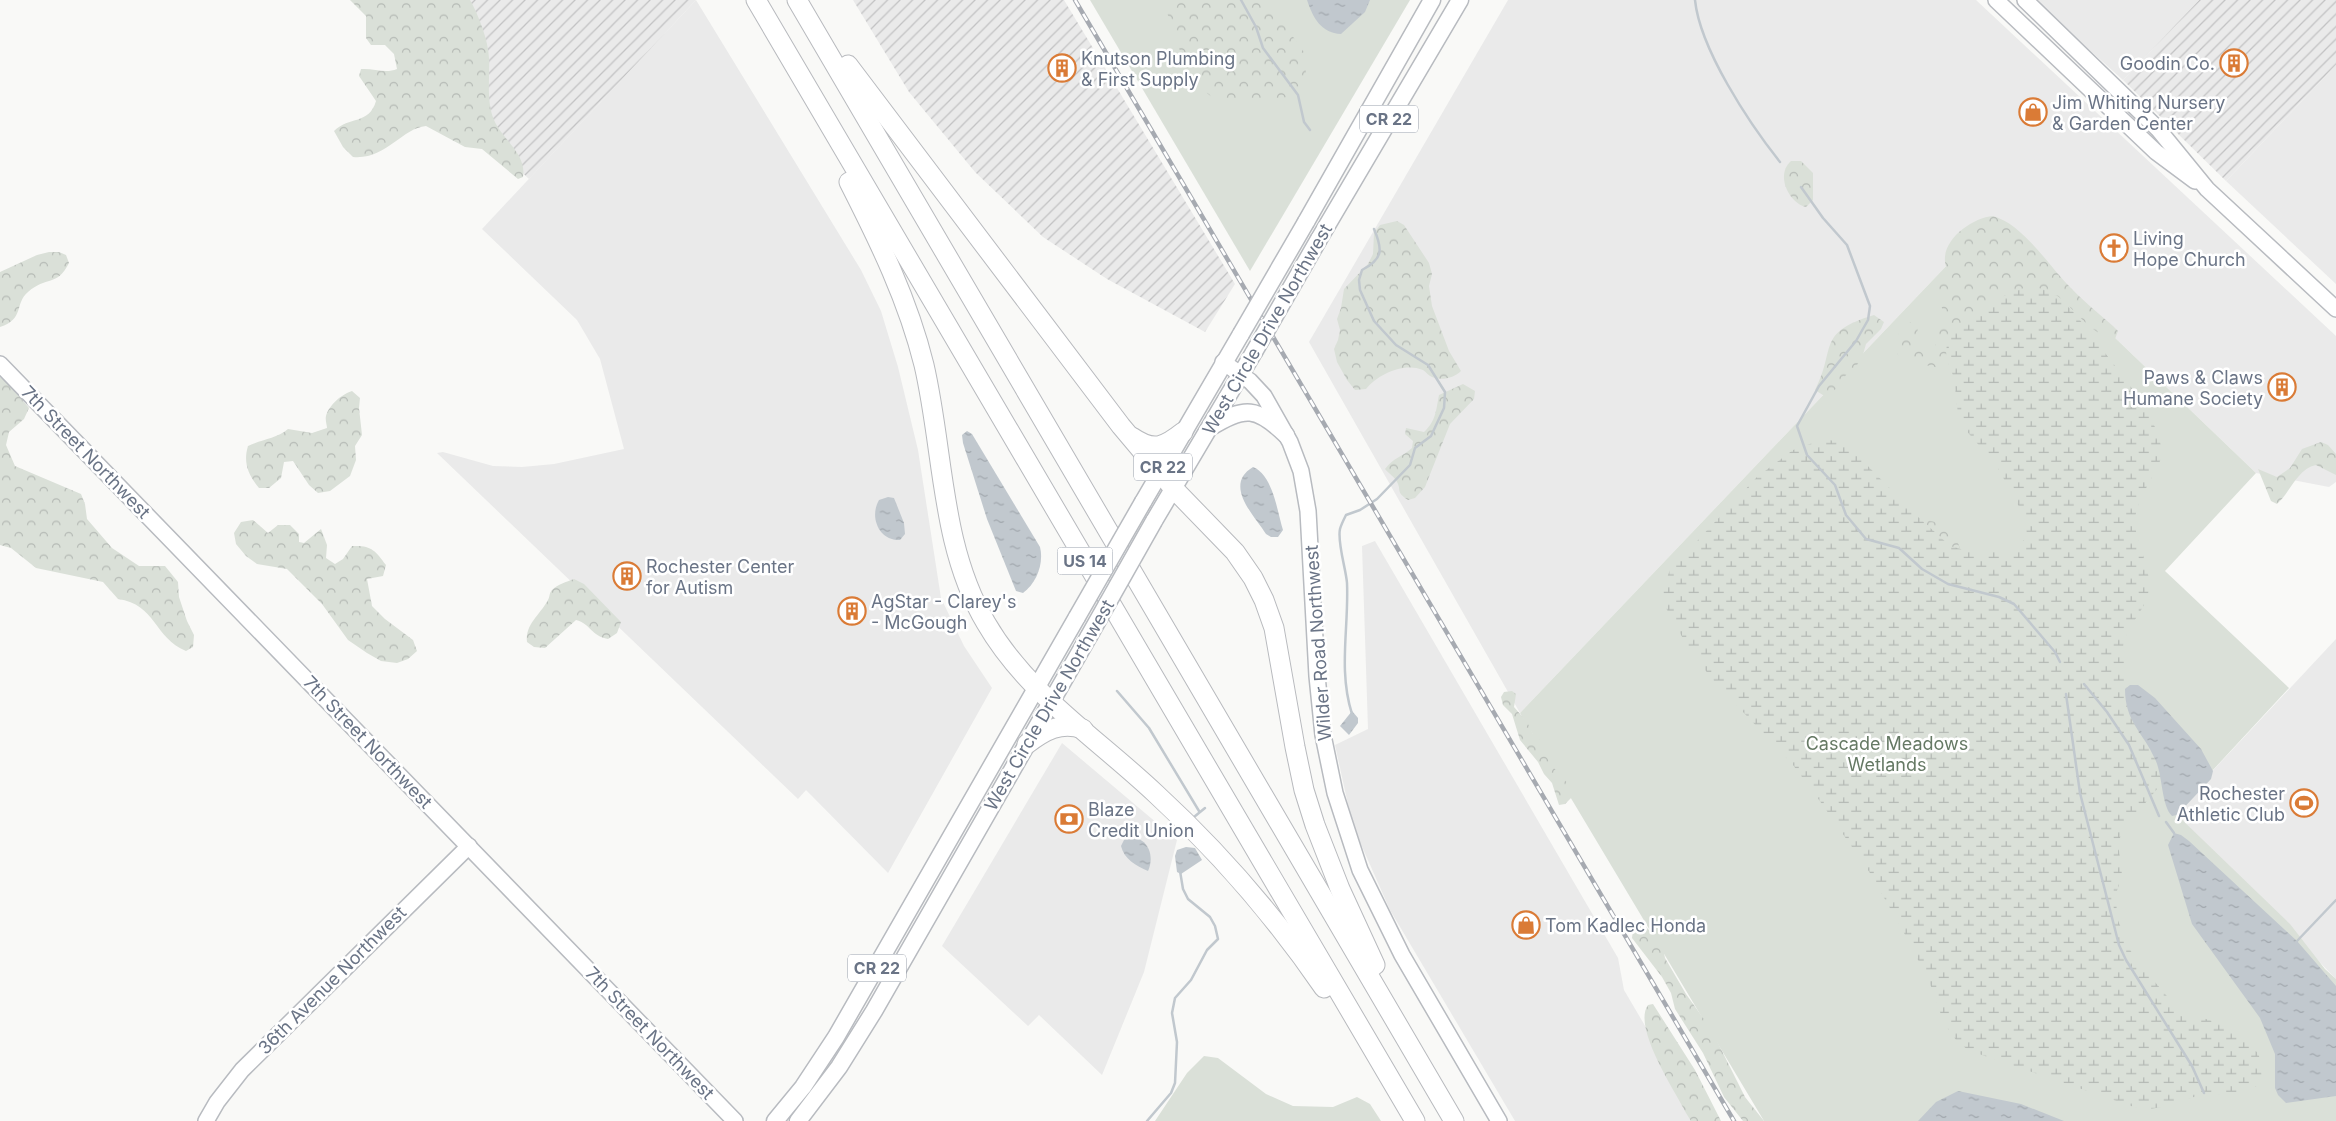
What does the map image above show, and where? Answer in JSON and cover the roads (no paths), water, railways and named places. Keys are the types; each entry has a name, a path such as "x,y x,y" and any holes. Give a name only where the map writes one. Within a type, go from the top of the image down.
{"highway":[{"name":"US 14","path":"756,0 1414,1121"},
{"name":"US 14","path":"797,0 1454,1121"},
{"path":"805,0 846,63 894,128 1127,434 1160,473 1235,552 1250,573 1264,600 1277,640 1295,746 1315,825 1340,890 1430,1081"},
{"path":"785,50 882,249 911,321 930,394 953,539 964,578 978,610 1014,663 1037,689 1174,810 1259,902 1319,982 1414,1121"},
{"path":"1127,434 1142,444 1154,447 1167,443 1183,432"},
{"path":"1027,744 1047,730 1058,727 1070,726 1084,730"}],"main road":[{"name":"West Circle Drive Northwest","path":"774,1121 802,1087 836,1037 1432,0"},
{"name":"West Circle Drive Northwest","path":"798,1121 836,1072 864,1028 1052,703 1154,521 1460,0"},
{"path":"1209,428 1230,415 1246,411 1267,418 1286,435"}],"street":[{"path":"2025,0 2158,129 2207,189"},
{"path":"2002,2 2156,152 2207,189 2336,309"},
{"name":"Wilder Road Northwest","path":"1223,362 1241,373 1264,396 1286,435 1299,466 1306,491 1313,572 1320,716 1330,775 1342,819 1360,870 1388,930 1499,1121"},
{"name":"7th Street Northwest","path":"0,364 735,1121"},
{"name":"36th Avenue Northwest","path":"206,1121 217,1102 242,1070 468,846"}],"water":[{"path":"1307,0 1370,0 1365,12 1341,34 1323,28 1312,13"},
{"path":"967,431 972,434 1040,547 1041,560 1036,578 1023,593 1016,591 987,519 963,443 962,435"},
{"path":"1253,467 1260,471 1270,485 1283,530 1278,537 1271,537 1266,534 1244,500 1241,482 1244,474"},
{"path":"888,497 894,498 904,523 905,534 900,540 886,537 878,527 876,520 876,507 879,500"},
{"path":"2130,685 2138,685 2155,698 2201,749 2213,771 2211,779 2177,815 2172,816 2168,811 2158,766 2131,719 2125,689"},
{"path":"1352,711 1358,718 1358,723 1349,735 1340,726"},
{"path":"2174,833 2181,835 2189,841 2297,941 2336,986 2336,1096 2286,1103 2278,1095 2275,1088 2275,1054 2260,1018 2192,924 2168,845"},
{"path":"1131,837 1137,838 1146,844 1151,859 1148,871 1131,862 1123,851 1121,846 1124,840"},
{"path":"1186,847 1195,848 1202,860 1181,874 1177,872 1175,856 1177,850"},
{"path":"1958,1091 2021,1104 2064,1121 1918,1121 1936,1102"}],"waterway":[{"path":"1241,0 1256,27 1263,48 1298,95 1304,122 1310,130"},
{"path":"1695,0 1699,19 1716,63 1741,107 1780,162"},
{"path":"1801,187 1823,218 1847,245 1870,306 1868,320 1856,341 1819,386 1797,426 1807,455 1835,485 1846,515 1866,539 1899,548 1922,569 1948,584 1999,597 2014,604 2055,652 2060,662"},
{"path":"1352,714 1346,681 1347,583 1339,534 1340,529 1346,515 1360,510 1377,499 1410,465 1415,448 1431,436 1444,408 1445,392 1428,365 1396,345 1374,321 1360,290 1359,280 1362,270 1374,262 1379,253 1379,243 1374,229"},
{"path":"2084,684 2107,712 2129,745 2159,816"},
{"path":"1117,691 1149,728 1199,811"},
{"path":"2066,694 2080,793 2119,945 2126,960 2192,1066 2204,1093"},
{"path":"1194,817 1205,808"},
{"path":"2166,822 2174,833"},
{"path":"1147,1121 1171,1093 1175,1083 1177,1042 1172,1013 1175,998 1191,980 1207,950 1218,939 1215,926 1210,917 1188,899 1183,889 1180,871"},
{"path":"2297,941 2336,900"}],"railway":[{"path":"1075,0 1734,1121"}],"place":[{"name":"Goodin Co.","path":"2234,63"},
{"name":"Knutson Plumbing & First Supply","path":"1062,68"},
{"name":"Jim Whiting Nursery & Garden Center","path":"2033,112"},
{"name":"Living Hope Church","path":"2114,248"},
{"name":"Paws & Claws Humane Society","path":"2282,387"},
{"name":"Rochester Center for Autism","path":"627,576"},
{"name":"AgStar - Clarey's - McGough","path":"852,611"},
{"name":"Rochester Athletic Club","path":"2304,803"},
{"name":"Blaze Credit Union","path":"1069,819"},
{"name":"Tom Kadlec Honda","path":"1526,925"}],"park label":[{"name":"Cascade Meadows Wetlands","path":"1887,753"}]}
